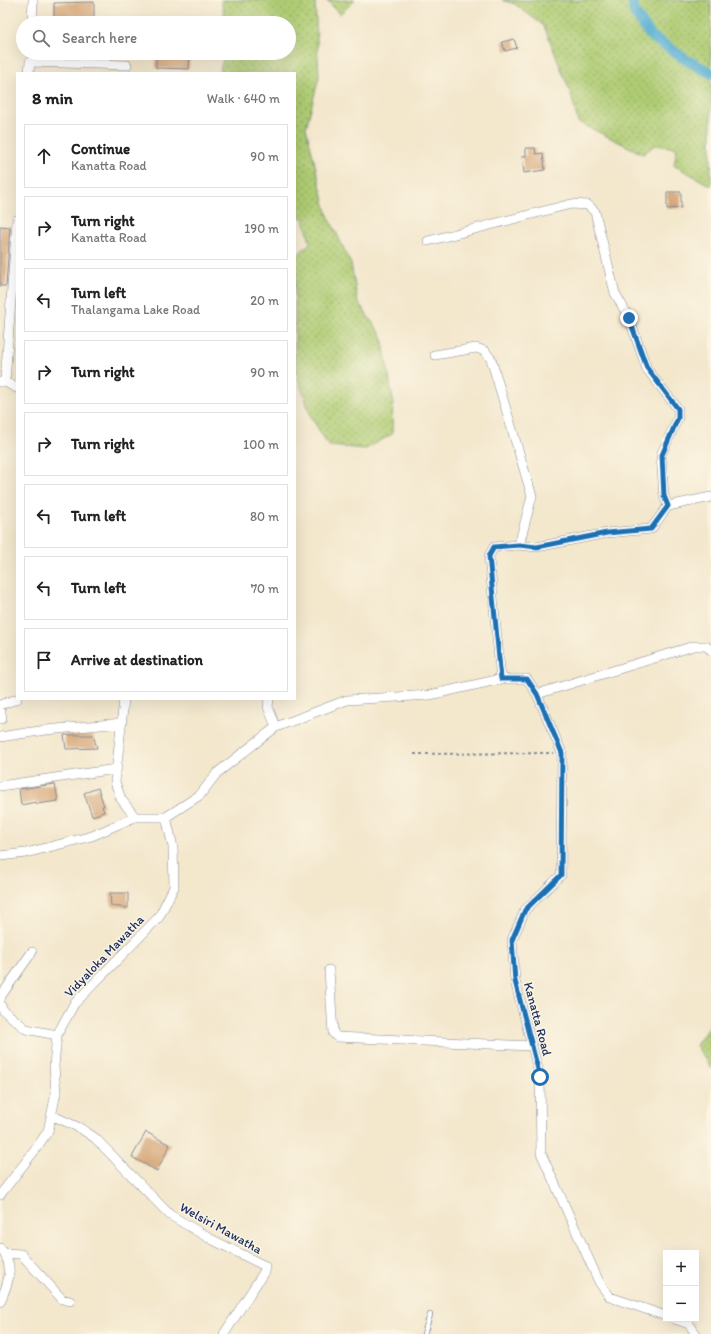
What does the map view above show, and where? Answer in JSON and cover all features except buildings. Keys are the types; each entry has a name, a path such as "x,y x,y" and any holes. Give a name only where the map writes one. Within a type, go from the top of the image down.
{"street":[{"path":"33,16 34,0"},
{"path":"29,72 30,60"},
{"path":"58,60 127,65"},
{"path":"428,241 571,204 588,205 595,212 615,293 629,318 647,368 678,409 678,418 662,455 664,496 668,506"},
{"path":"16,231 2,382 16,388"},
{"path":"435,355 476,348 485,351 491,359 532,496 519,545"},
{"path":"0,856 26,853 92,836 135,817 166,817 200,795 217,773 276,727 347,700 430,695 501,679 489,556 494,547 519,545 537,547 607,533 651,529 668,506 711,497"},
{"path":"537,694 694,646 706,646 711,650"},
{"name":"Kanatta Road","path":"501,679 527,679 537,694 562,753 561,875 525,910 512,940 515,981 540,1077 541,1153 599,1282 610,1297 663,1315"},
{"path":"2,719 0,706 16,699"},
{"path":"124,700 115,782 121,799 135,817"},
{"path":"269,700 268,707 276,727"},
{"path":"0,737 46,730 122,723"},
{"path":"0,786 116,769"},
{"name":"Vidyaloka Mawatha","path":"0,1195 48,1131 56,1093 54,1066 57,1035 74,1004 159,917 174,887 173,847 166,817"},
{"path":"0,1001 1,996 32,952"},
{"path":"328,970 334,1033 337,1037 532,1046"},
{"path":"0,1004 3,1010 26,1029 57,1035"},
{"name":"Welsiri Mawatha","path":"51,1115 80,1128 95,1138 170,1215 208,1238 265,1266 264,1272 224,1334"},
{"path":"0,1302 8,1284 10,1270 3,1251 21,1254 62,1299 70,1301"},
{"path":"683,1322 689,1324 696,1334"}],"lane":[{"path":"424,1334 430,1315"}],"path":[{"path":"414,754 562,753"}],"green space":[{"path":"221,0 315,0 319,77 306,128 327,213 351,264 358,302 382,336 393,400 392,434 366,449 329,446 311,417 296,372 296,256 310,243 304,219 296,215 296,72 219,72 223,60 296,60 296,16 224,16"},
{"path":"327,0 355,0 340,14"},
{"path":"502,0 711,0 711,186 674,165 677,148 655,145 643,154 578,122 571,94 544,26 515,4"},
{"path":"711,1024 711,1069 696,1045"}],"waterway":[{"path":"633,0 634,12 651,36 688,61 711,73"}],"route":[{"path":"540,1077 515,981 512,940 525,910 561,875 562,753 537,694 527,679 501,679 489,556 494,547 519,545 537,547 607,533 651,529 668,506 664,496 662,455 678,418 678,409 647,368 629,318"}]}
